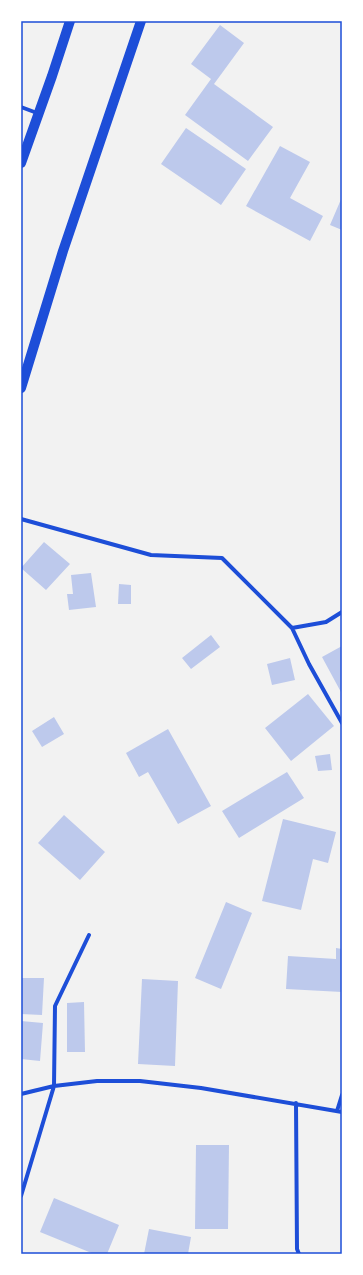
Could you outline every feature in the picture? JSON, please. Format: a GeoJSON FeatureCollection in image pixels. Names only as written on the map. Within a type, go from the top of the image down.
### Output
{"type":"FeatureCollection","features":[{"type":"Feature","properties":{"kind":"main road"},"geometry":{"type":"LineString","coordinates":[[21,163],[70,21]]}},
{"type":"Feature","properties":{"kind":"main road"},"geometry":{"type":"LineString","coordinates":[[21,388],[63,251],[141,21]]}},
{"type":"Feature","properties":{"kind":"street"},"geometry":{"type":"LineString","coordinates":[[21,107],[39,114]]}},
{"type":"Feature","properties":{"kind":"street"},"geometry":{"type":"LineString","coordinates":[[21,519],[151,555],[222,558],[292,628],[309,664],[342,724]]}},
{"type":"Feature","properties":{"kind":"street"},"geometry":{"type":"LineString","coordinates":[[292,628],[326,622],[342,612]]}},
{"type":"Feature","properties":{"kind":"street"},"geometry":{"type":"LineString","coordinates":[[21,1196],[54,1086],[55,1006],[89,935]]}},
{"type":"Feature","properties":{"kind":"street"},"geometry":{"type":"LineString","coordinates":[[21,1094],[54,1086],[97,1081],[140,1081],[201,1088],[342,1112]]}},
{"type":"Feature","properties":{"kind":"street"},"geometry":{"type":"LineString","coordinates":[[337,1111],[342,1094]]}},
{"type":"Feature","properties":{"kind":"street"},"geometry":{"type":"LineString","coordinates":[[296,1103],[297,1249],[299,1254]]}},
{"type":"Feature","properties":{"kind":"building"},"geometry":{"type":"Polygon","coordinates":[[[220,25],[244,43],[214,84],[273,127],[248,161],[185,115],[211,79],[191,64],[220,25]]]}},
{"type":"Feature","properties":{"kind":"building"},"geometry":{"type":"Polygon","coordinates":[[[186,128],[246,169],[221,205],[161,164],[186,128]]]}},
{"type":"Feature","properties":{"kind":"building"},"geometry":{"type":"Polygon","coordinates":[[[280,146],[310,162],[290,198],[323,216],[310,241],[246,206],[280,146]]]}},
{"type":"Feature","properties":{"kind":"building"},"geometry":{"type":"Polygon","coordinates":[[[342,197],[342,230],[330,225],[342,197]]]}},
{"type":"Feature","properties":{"kind":"building"},"geometry":{"type":"Polygon","coordinates":[[[44,542],[70,564],[46,590],[21,568],[44,542]]]}},
{"type":"Feature","properties":{"kind":"building"},"geometry":{"type":"Polygon","coordinates":[[[91,573],[96,607],[69,610],[67,594],[73,594],[71,575],[91,573]]]}},
{"type":"Feature","properties":{"kind":"building"},"geometry":{"type":"Polygon","coordinates":[[[119,584],[131,585],[131,604],[118,604],[119,584]]]}},
{"type":"Feature","properties":{"kind":"building"},"geometry":{"type":"Polygon","coordinates":[[[211,635],[220,647],[191,669],[182,658],[211,635]]]}},
{"type":"Feature","properties":{"kind":"building"},"geometry":{"type":"Polygon","coordinates":[[[342,646],[342,694],[322,657],[342,646]]]}},
{"type":"Feature","properties":{"kind":"building"},"geometry":{"type":"Polygon","coordinates":[[[290,658],[295,680],[272,685],[267,664],[290,658]]]}},
{"type":"Feature","properties":{"kind":"building"},"geometry":{"type":"Polygon","coordinates":[[[308,694],[334,726],[291,761],[265,728],[308,694]]]}},
{"type":"Feature","properties":{"kind":"building"},"geometry":{"type":"Polygon","coordinates":[[[54,717],[64,734],[42,747],[32,731],[54,717]]]}},
{"type":"Feature","properties":{"kind":"building"},"geometry":{"type":"Polygon","coordinates":[[[168,729],[211,806],[178,824],[148,772],[139,777],[126,753],[168,729]]]}},
{"type":"Feature","properties":{"kind":"building"},"geometry":{"type":"Polygon","coordinates":[[[330,754],[332,770],[318,771],[315,756],[330,754]]]}},
{"type":"Feature","properties":{"kind":"building"},"geometry":{"type":"Polygon","coordinates":[[[287,772],[304,798],[239,838],[222,811],[287,772]]]}},
{"type":"Feature","properties":{"kind":"building"},"geometry":{"type":"Polygon","coordinates":[[[64,815],[105,852],[80,880],[38,843],[64,815]]]}},
{"type":"Feature","properties":{"kind":"building"},"geometry":{"type":"Polygon","coordinates":[[[283,819],[336,832],[328,863],[313,859],[301,910],[262,901],[283,819]]]}},
{"type":"Feature","properties":{"kind":"building"},"geometry":{"type":"Polygon","coordinates":[[[226,902],[252,913],[221,989],[195,978],[226,902]]]}},
{"type":"Feature","properties":{"kind":"building"},"geometry":{"type":"Polygon","coordinates":[[[336,948],[342,949],[342,992],[286,989],[288,956],[336,959],[336,948]]]}},
{"type":"Feature","properties":{"kind":"building"},"geometry":{"type":"Polygon","coordinates":[[[21,978],[44,978],[42,1015],[21,1014],[21,978]]]}},
{"type":"Feature","properties":{"kind":"building"},"geometry":{"type":"Polygon","coordinates":[[[142,979],[178,981],[175,1066],[138,1064],[142,979]]]}},
{"type":"Feature","properties":{"kind":"building"},"geometry":{"type":"Polygon","coordinates":[[[84,1002],[85,1052],[67,1052],[67,1003],[84,1002]]]}},
{"type":"Feature","properties":{"kind":"building"},"geometry":{"type":"Polygon","coordinates":[[[21,1021],[43,1023],[40,1061],[21,1059],[21,1021]]]}},
{"type":"Feature","properties":{"kind":"building"},"geometry":{"type":"Polygon","coordinates":[[[196,1145],[229,1145],[228,1229],[195,1229],[196,1145]]]}},
{"type":"Feature","properties":{"kind":"building"},"geometry":{"type":"Polygon","coordinates":[[[54,1198],[119,1225],[107,1254],[94,1254],[40,1232],[54,1198]]]}},
{"type":"Feature","properties":{"kind":"building"},"geometry":{"type":"Polygon","coordinates":[[[149,1229],[191,1237],[188,1254],[144,1254],[149,1229]]]}}]}
